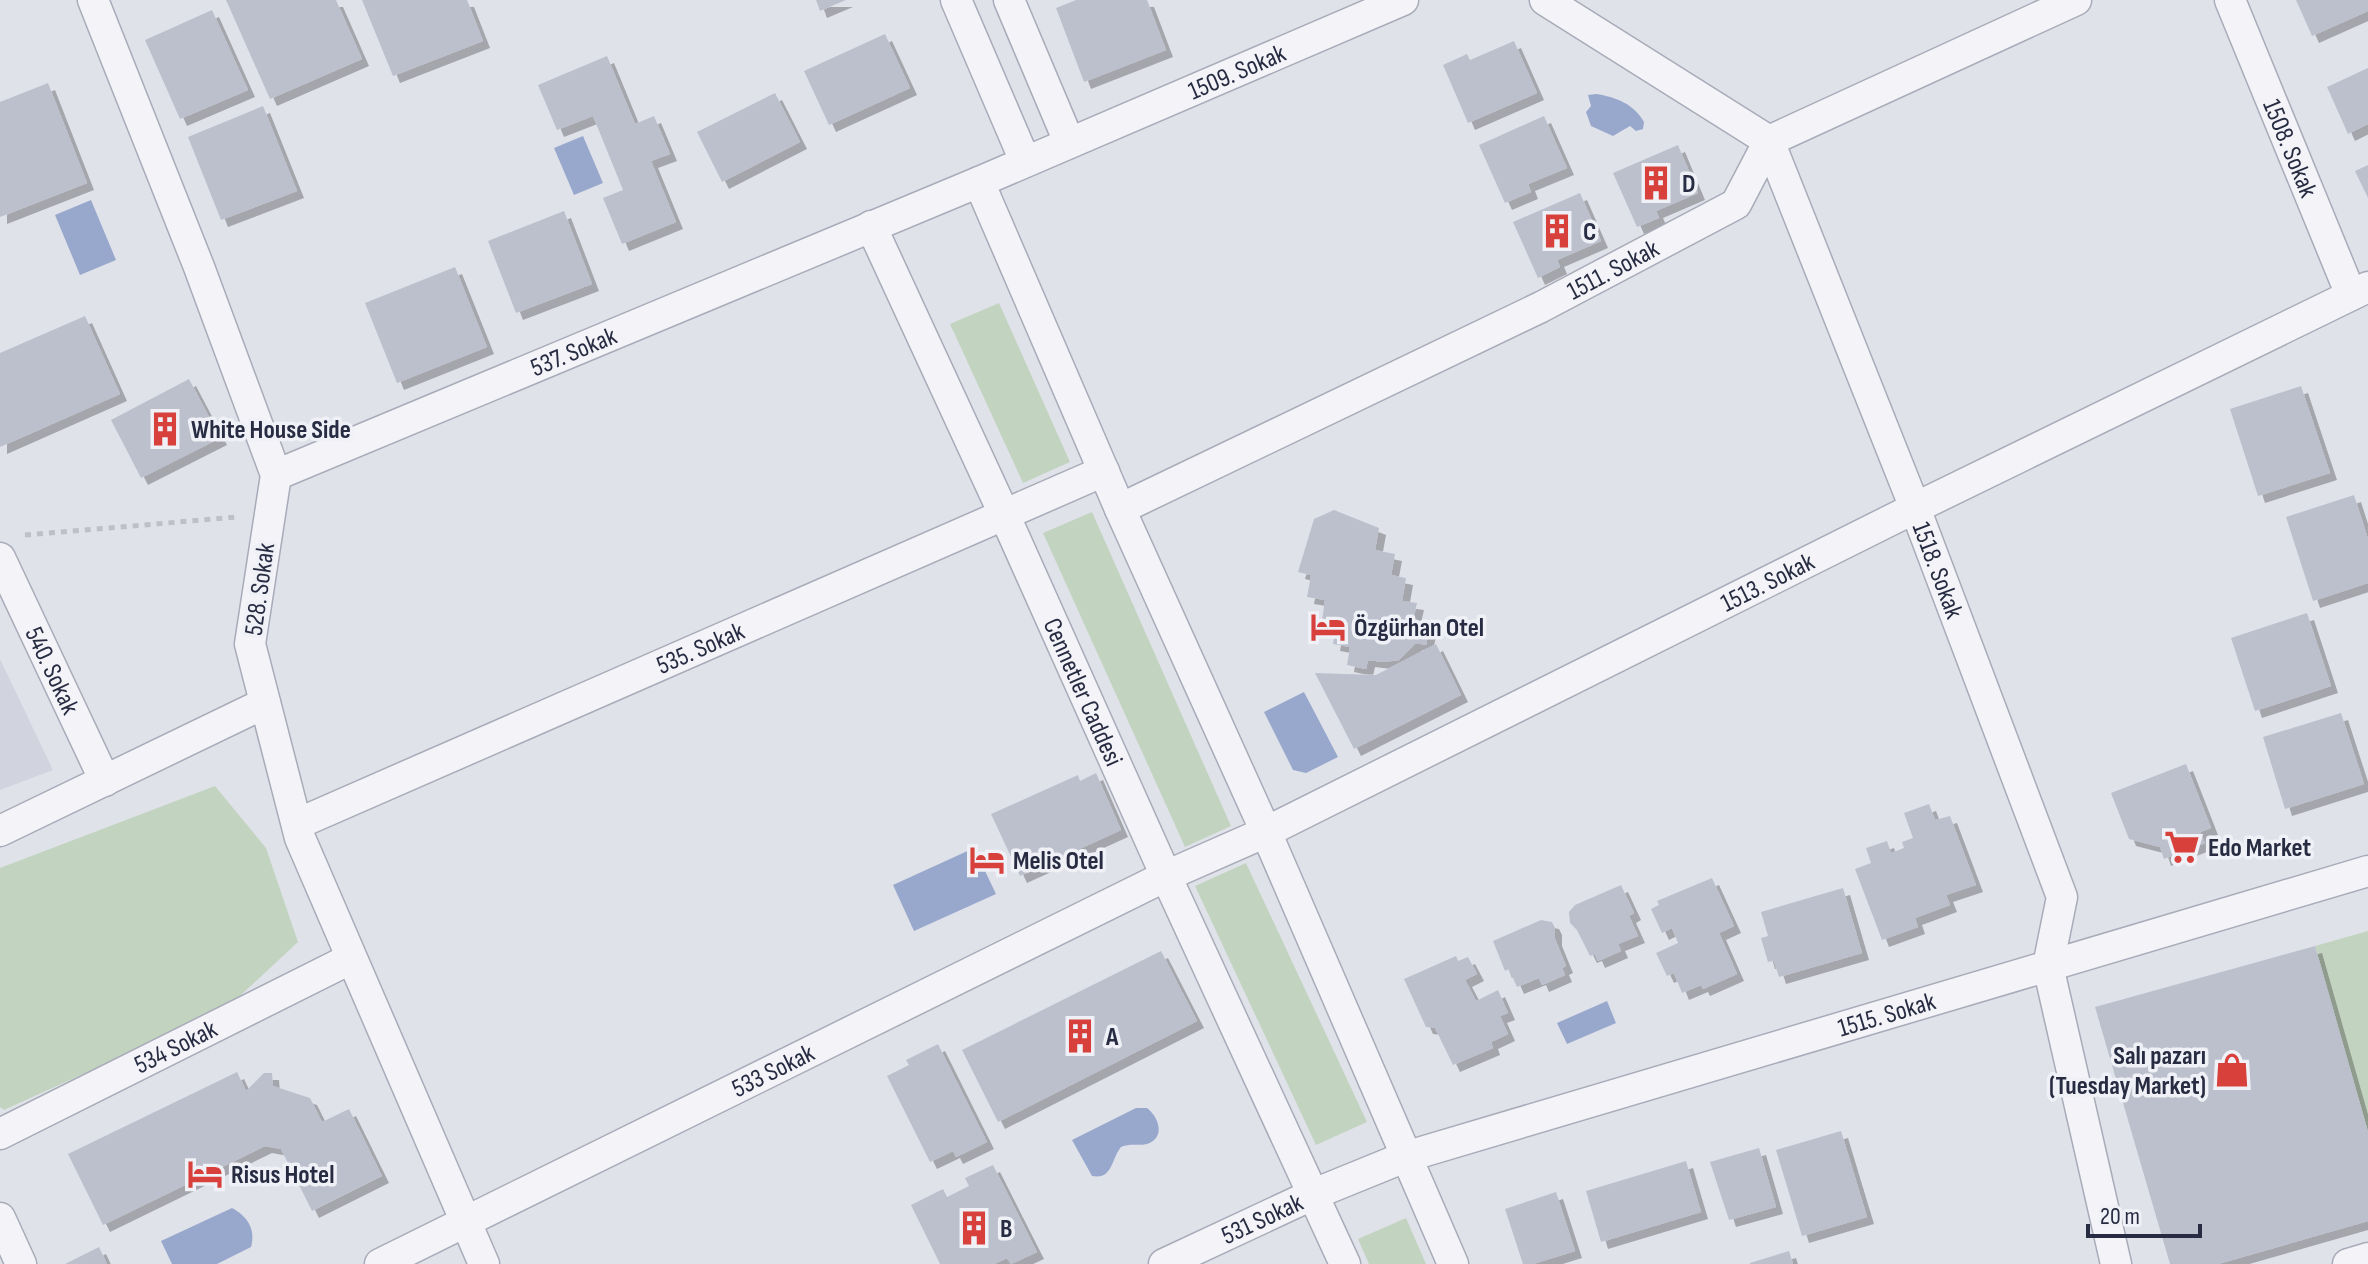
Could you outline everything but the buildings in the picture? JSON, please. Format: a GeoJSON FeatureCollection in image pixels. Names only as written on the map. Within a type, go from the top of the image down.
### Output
{"type":"FeatureCollection","features":[{"type":"Feature","properties":{"kind":"street","name":"528. Sokak"},"geometry":{"type":"LineString","coordinates":[[93,0],[199,267],[276,475],[250,644],[297,824],[350,959],[484,1264]]}},
{"type":"Feature","properties":{"kind":"street"},"geometry":{"type":"LineString","coordinates":[[956,0],[1025,161]]}},
{"type":"Feature","properties":{"kind":"street"},"geometry":{"type":"LineString","coordinates":[[871,226],[1069,142],[1009,0]]}},
{"type":"Feature","properties":{"kind":"street","name":"1509. Sokak"},"geometry":{"type":"LineString","coordinates":[[1069,142],[1403,0]]}},
{"type":"Feature","properties":{"kind":"street"},"geometry":{"type":"LineString","coordinates":[[1545,0],[1769,141],[2076,0]]}},
{"type":"Feature","properties":{"kind":"street","name":"1508. Sokak"},"geometry":{"type":"LineString","coordinates":[[2230,0],[2360,291]]}},
{"type":"Feature","properties":{"kind":"street","name":"1518. Sokak"},"geometry":{"type":"LineString","coordinates":[[1769,141],[1915,508],[2062,897],[2048,966],[2116,1264]]}},
{"type":"Feature","properties":{"kind":"street","name":"1511. Sokak"},"geometry":{"type":"LineString","coordinates":[[1120,509],[1541,307],[1736,204],[1769,141]]}},
{"type":"Feature","properties":{"kind":"street"},"geometry":{"type":"LineString","coordinates":[[979,182],[1453,1264]]}},
{"type":"Feature","properties":{"kind":"street","name":"537. Sokak"},"geometry":{"type":"LineString","coordinates":[[276,475],[871,226]]}},
{"type":"Feature","properties":{"kind":"street","name":"Cennetler Caddesi"},"geometry":{"type":"LineString","coordinates":[[871,226],[1345,1264]]}},
{"type":"Feature","properties":{"kind":"street","name":"1513. Sokak"},"geometry":{"type":"LineString","coordinates":[[1166,876],[1266,832],[1915,508],[2360,291]]}},
{"type":"Feature","properties":{"kind":"street","name":"535. Sokak"},"geometry":{"type":"LineString","coordinates":[[297,824],[1104,471]]}},
{"type":"Feature","properties":{"kind":"street","name":"540. Sokak"},"geometry":{"type":"LineString","coordinates":[[8,547],[105,781]]}},
{"type":"Feature","properties":{"kind":"street"},"geometry":{"type":"LineString","coordinates":[[0,831],[265,703]]}},
{"type":"Feature","properties":{"kind":"street","name":"1515. Sokak"},"geometry":{"type":"LineString","coordinates":[[1314,1194],[1405,1157],[2368,871]]}},
{"type":"Feature","properties":{"kind":"street","name":"533 Sokak"},"geometry":{"type":"LineString","coordinates":[[380,1264],[1166,876]]}},
{"type":"Feature","properties":{"kind":"street","name":"534 Sokak"},"geometry":{"type":"LineString","coordinates":[[0,1134],[350,959]]}},
{"type":"Feature","properties":{"kind":"street","name":"531 Sokak"},"geometry":{"type":"LineString","coordinates":[[1164,1264],[1314,1194]]}},
{"type":"Feature","properties":{"kind":"street"},"geometry":{"type":"LineString","coordinates":[[0,1218],[21,1264]]}},
{"type":"Feature","properties":{"kind":"street"},"geometry":{"type":"LineString","coordinates":[[2348,1264],[2368,1258]]}},
{"type":"Feature","properties":{"kind":"path"},"geometry":{"type":"LineString","coordinates":[[8,547],[270,515]]}},
{"type":"Feature","properties":{"kind":"shaded area"},"geometry":{"type":"Polygon","coordinates":[[[0,659],[53,770],[0,790],[0,659]]]}},
{"type":"Feature","properties":{"kind":"green space"},"geometry":{"type":"Polygon","coordinates":[[[999,303],[1070,462],[1023,483],[950,324],[999,303]]]}},
{"type":"Feature","properties":{"kind":"green space"},"geometry":{"type":"Polygon","coordinates":[[[1092,512],[1231,826],[1185,847],[1043,533],[1092,512]]]}},
{"type":"Feature","properties":{"kind":"green space"},"geometry":{"type":"Polygon","coordinates":[[[215,786],[266,848],[298,942],[226,1009],[4,1110],[0,1107],[0,868],[215,786]]]}},
{"type":"Feature","properties":{"kind":"green space"},"geometry":{"type":"Polygon","coordinates":[[[1246,863],[1367,1122],[1316,1145],[1195,886],[1246,863]]]}},
{"type":"Feature","properties":{"kind":"green space"},"geometry":{"type":"Polygon","coordinates":[[[2368,931],[2368,1132],[2315,946],[2368,931]]]}},
{"type":"Feature","properties":{"kind":"green space"},"geometry":{"type":"Polygon","coordinates":[[[1406,1218],[1426,1264],[1369,1264],[1358,1239],[1406,1218]]]}},
{"type":"Feature","properties":{"kind":"water"},"geometry":{"type":"Polygon","coordinates":[[[1596,94],[1630,106],[1644,122],[1643,129],[1636,131],[1630,126],[1613,136],[1591,126],[1586,112],[1591,106],[1588,95],[1596,94]]]}},
{"type":"Feature","properties":{"kind":"water"},"geometry":{"type":"Polygon","coordinates":[[[583,136],[603,183],[574,195],[554,148],[583,136]]]}},
{"type":"Feature","properties":{"kind":"water"},"geometry":{"type":"Polygon","coordinates":[[[91,200],[116,260],[80,275],[55,215],[91,200]]]}},
{"type":"Feature","properties":{"kind":"water"},"geometry":{"type":"Polygon","coordinates":[[[1304,692],[1338,757],[1306,773],[1293,770],[1264,712],[1304,692]]]}},
{"type":"Feature","properties":{"kind":"water"},"geometry":{"type":"Polygon","coordinates":[[[974,848],[996,894],[914,931],[893,885],[974,848]]]}},
{"type":"Feature","properties":{"kind":"water"},"geometry":{"type":"Polygon","coordinates":[[[1607,1001],[1616,1023],[1567,1044],[1557,1023],[1607,1001]]]}},
{"type":"Feature","properties":{"kind":"water"},"geometry":{"type":"Polygon","coordinates":[[[1136,1108],[1147,1108],[1155,1117],[1159,1127],[1157,1137],[1147,1144],[1121,1147],[1108,1172],[1092,1176],[1072,1140],[1136,1108]]]}},
{"type":"Feature","properties":{"kind":"water"},"geometry":{"type":"Polygon","coordinates":[[[232,1208],[249,1224],[251,1247],[217,1264],[172,1264],[161,1241],[232,1208]]]}},
{"type":"Feature","properties":{"kind":"place","name":"D"},"geometry":{"type":"Point","coordinates":[1656,183]}},
{"type":"Feature","properties":{"kind":"place","name":"C"},"geometry":{"type":"Point","coordinates":[1557,231]}},
{"type":"Feature","properties":{"kind":"place","name":"White House Side"},"geometry":{"type":"Point","coordinates":[165,429]}},
{"type":"Feature","properties":{"kind":"place","name":"Özgürhan Otel"},"geometry":{"type":"Point","coordinates":[1328,627]}},
{"type":"Feature","properties":{"kind":"place","name":"Edo Market"},"geometry":{"type":"Point","coordinates":[2182,847]}},
{"type":"Feature","properties":{"kind":"place","name":"Melis Otel"},"geometry":{"type":"Point","coordinates":[987,860]}},
{"type":"Feature","properties":{"kind":"place","name":"A"},"geometry":{"type":"Point","coordinates":[1080,1036]}},
{"type":"Feature","properties":{"kind":"place","name":"Salı pazarı (Tuesday Market)"},"geometry":{"type":"Point","coordinates":[2232,1070]}},
{"type":"Feature","properties":{"kind":"place","name":"Risus Hotel"},"geometry":{"type":"Point","coordinates":[205,1174]}},
{"type":"Feature","properties":{"kind":"place","name":"B"},"geometry":{"type":"Point","coordinates":[974,1228]}}]}
